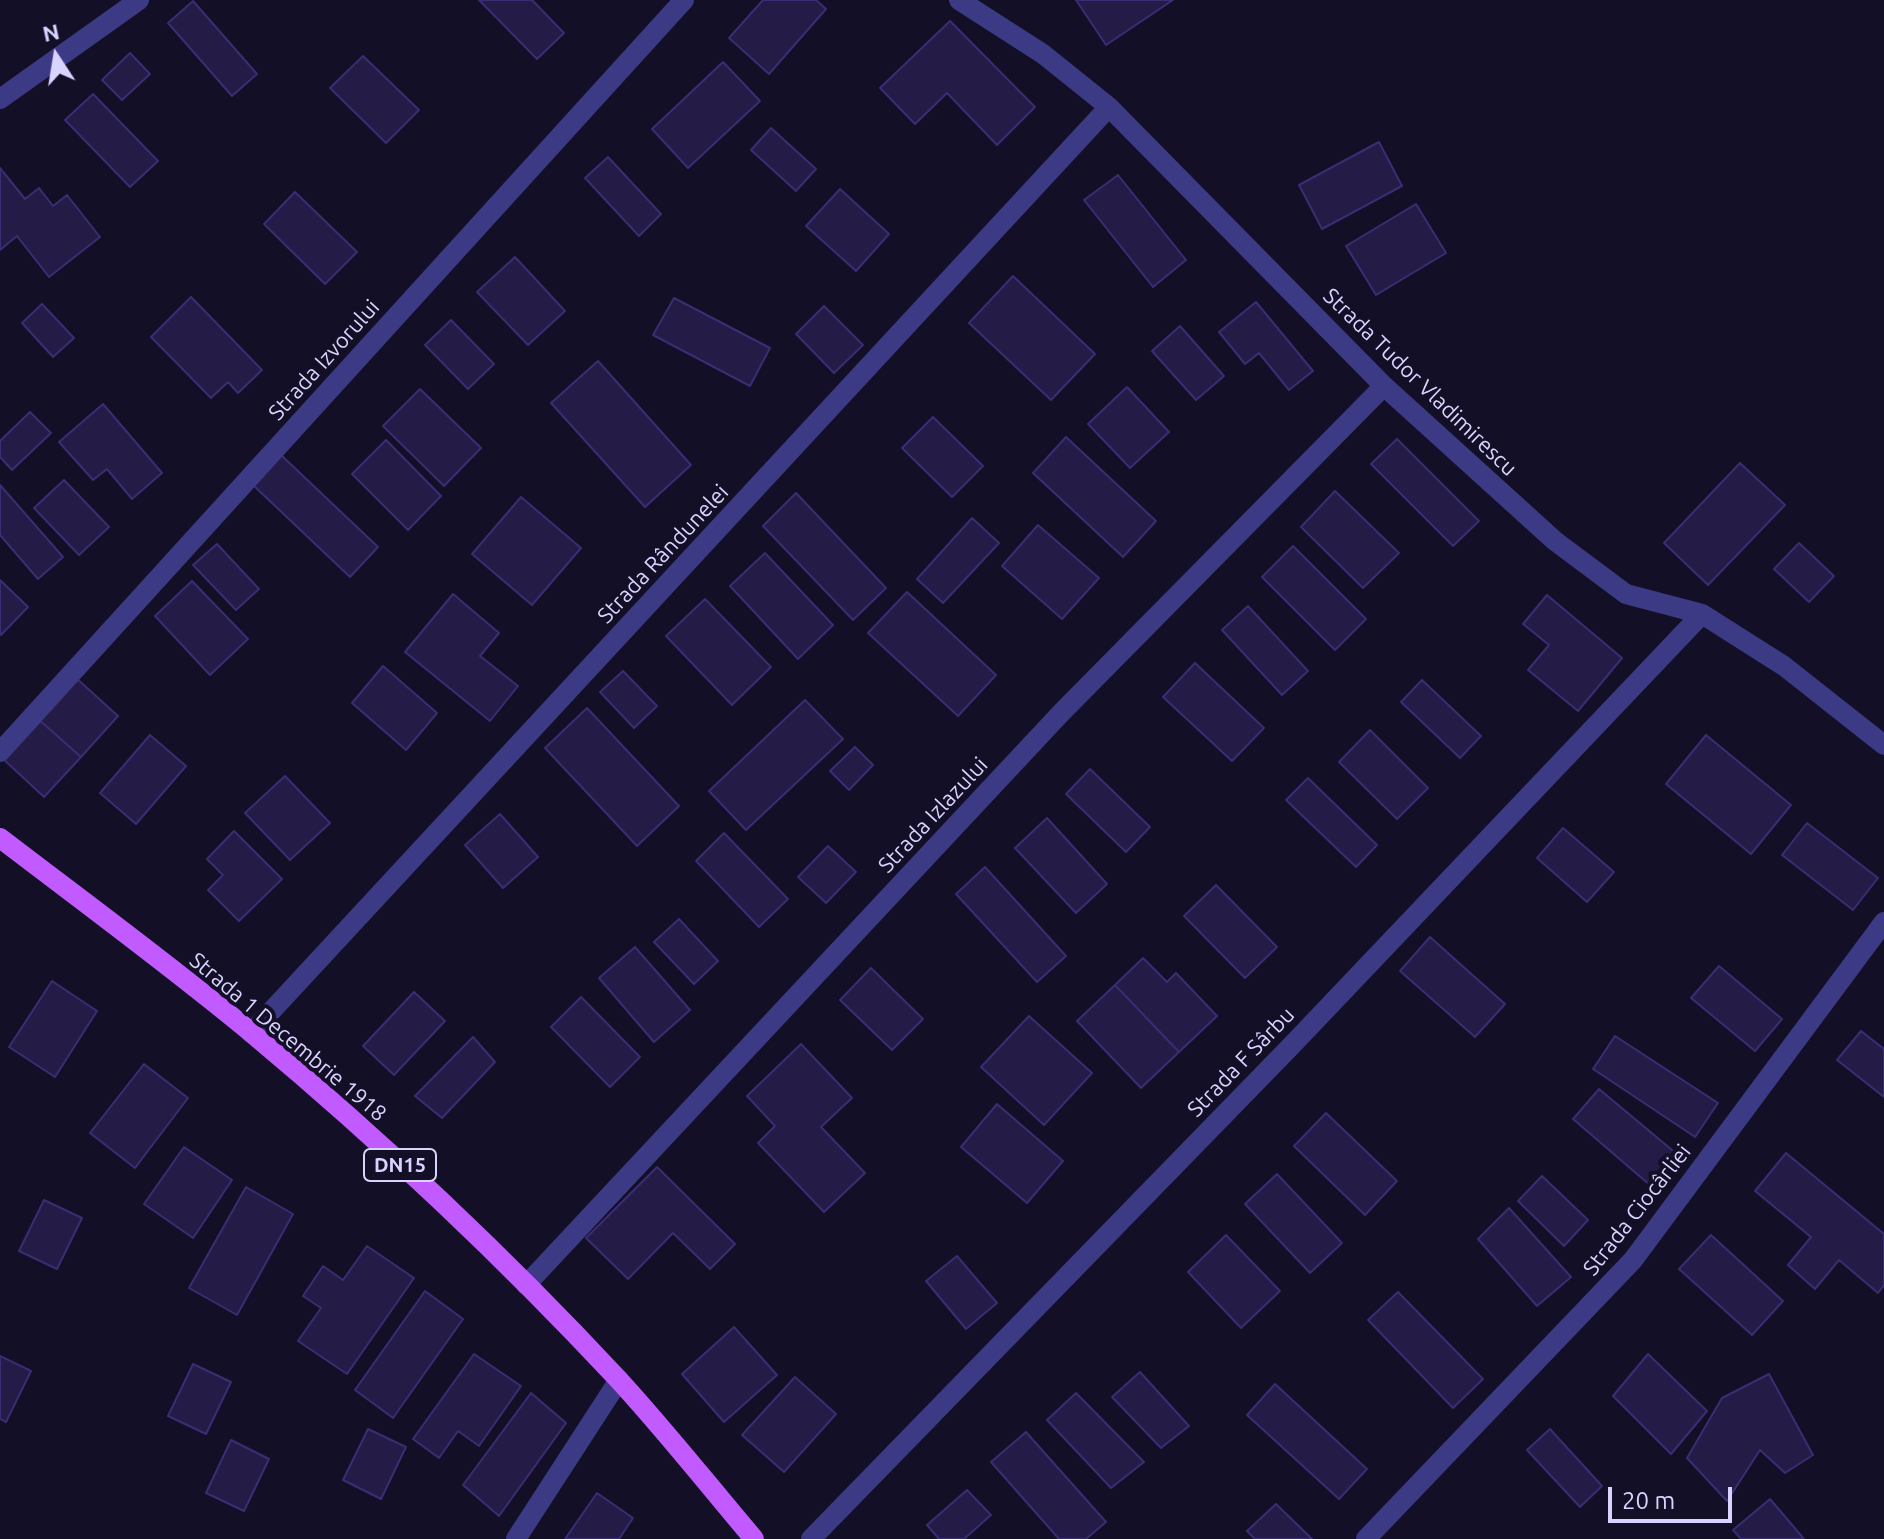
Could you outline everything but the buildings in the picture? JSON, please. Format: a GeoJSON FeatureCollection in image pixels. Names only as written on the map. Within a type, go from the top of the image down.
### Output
{"type":"FeatureCollection","features":[{"type":"Feature","properties":{"kind":"main road","name":"Strada 1 Decembrie 1918"},"geometry":{"type":"LineString","coordinates":[[0,838],[251,1033],[340,1109],[526,1285],[619,1380],[754,1539]]}},
{"type":"Feature","properties":{"kind":"street"},"geometry":{"type":"LineString","coordinates":[[0,99],[139,0]]}},
{"type":"Feature","properties":{"kind":"street","name":"Strada Izvorului"},"geometry":{"type":"LineString","coordinates":[[0,752],[684,0]]}},
{"type":"Feature","properties":{"kind":"street","name":"Strada Tudor Vladimirescu"},"geometry":{"type":"LineString","coordinates":[[959,0],[1043,54],[1109,107],[1384,386],[1555,541],[1626,594],[1702,614],[1784,666],[1884,745]]}},
{"type":"Feature","properties":{"kind":"street","name":"Strada Rândunelei"},"geometry":{"type":"LineString","coordinates":[[251,1033],[1109,107]]}},
{"type":"Feature","properties":{"kind":"street","name":"Strada Izlazului"},"geometry":{"type":"LineString","coordinates":[[526,1285],[1061,713],[1384,386]]}},
{"type":"Feature","properties":{"kind":"street","name":"Strada F Sârbu"},"geometry":{"type":"LineString","coordinates":[[811,1539],[1293,1044],[1702,614]]}},
{"type":"Feature","properties":{"kind":"street","name":"Strada Ciocârliei"},"geometry":{"type":"LineString","coordinates":[[1366,1539],[1633,1260],[1884,922]]}},
{"type":"Feature","properties":{"kind":"street"},"geometry":{"type":"LineString","coordinates":[[516,1539],[619,1380]]}}]}
